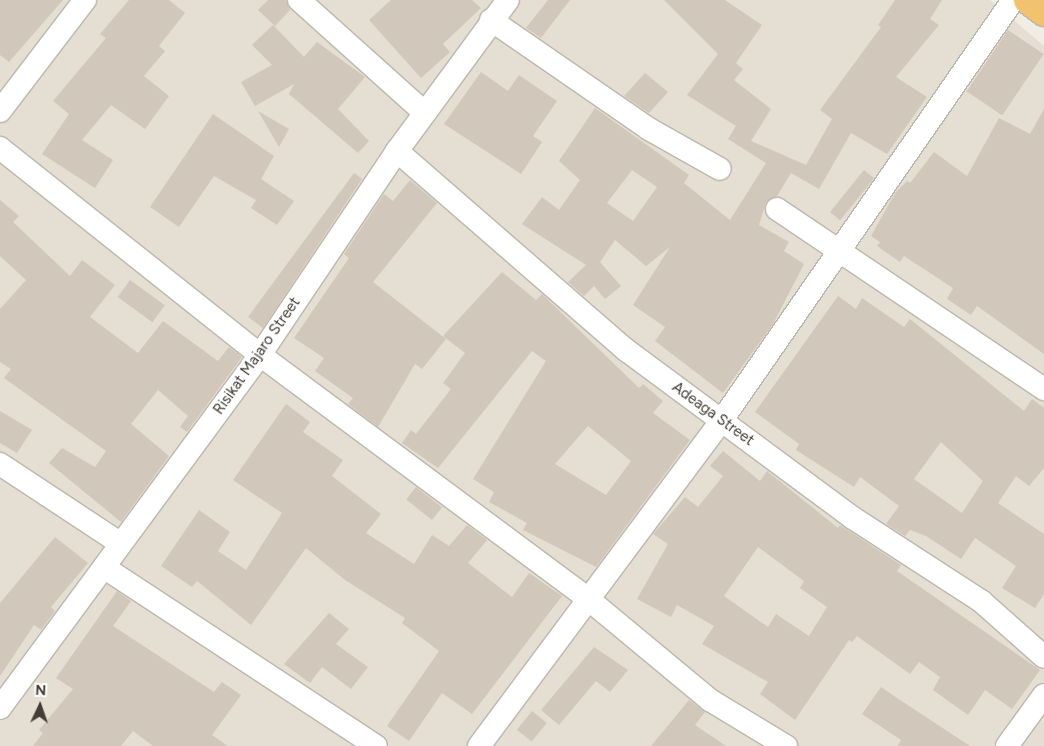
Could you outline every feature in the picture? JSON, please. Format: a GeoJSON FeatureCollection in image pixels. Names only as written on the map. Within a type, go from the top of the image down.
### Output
{"type":"FeatureCollection","features":[{"type":"Feature","properties":{"kind":"highway"},"geometry":{"type":"LineString","coordinates":[[1028,0],[1044,12]]}},
{"type":"Feature","properties":{"kind":"street"},"geometry":{"type":"LineString","coordinates":[[0,111],[85,0]]}},
{"type":"Feature","properties":{"kind":"street"},"geometry":{"type":"LineString","coordinates":[[299,0],[425,113]]}},
{"type":"Feature","properties":{"kind":"street","name":"Risikat Majaro Street"},"geometry":{"type":"LineString","coordinates":[[0,708],[105,568],[120,543],[260,355],[397,152],[491,20],[508,0]]}},
{"type":"Feature","properties":{"kind":"street"},"geometry":{"type":"LineString","coordinates":[[479,746],[587,598],[722,420],[1013,0]]}},
{"type":"Feature","properties":{"kind":"street"},"geometry":{"type":"LineString","coordinates":[[491,20],[649,129],[720,169]]}},
{"type":"Feature","properties":{"kind":"street"},"geometry":{"type":"LineString","coordinates":[[0,148],[260,355],[587,598],[710,700],[786,746]]}},
{"type":"Feature","properties":{"kind":"street","name":"Adeaga Street"},"geometry":{"type":"LineString","coordinates":[[397,152],[626,350],[853,518],[981,601],[1044,657]]}},
{"type":"Feature","properties":{"kind":"street"},"geometry":{"type":"LineString","coordinates":[[777,209],[838,252],[1044,389]]}},
{"type":"Feature","properties":{"kind":"street"},"geometry":{"type":"LineString","coordinates":[[0,464],[120,543]]}},
{"type":"Feature","properties":{"kind":"street"},"geometry":{"type":"LineString","coordinates":[[105,568],[376,746]]}},
{"type":"Feature","properties":{"kind":"street"},"geometry":{"type":"LineString","coordinates":[[1007,746],[1044,694]]}},
{"type":"Feature","properties":{"kind":"shaded area"},"geometry":{"type":"Polygon","coordinates":[[[0,0],[990,0],[1044,46],[1044,746],[0,746],[0,0]]]}},
{"type":"Feature","properties":{"kind":"building"},"geometry":{"type":"Polygon","coordinates":[[[0,0],[63,0],[9,62],[0,55],[0,0]]]}},
{"type":"Feature","properties":{"kind":"building"},"geometry":{"type":"Polygon","coordinates":[[[129,0],[169,0],[185,13],[159,46],[165,51],[144,76],[169,96],[145,129],[111,105],[82,140],[113,160],[95,188],[42,154],[69,114],[53,101],[106,38],[100,34],[129,0]]]}},
{"type":"Feature","properties":{"kind":"building"},"geometry":{"type":"Polygon","coordinates":[[[268,0],[286,0],[290,10],[275,26],[258,10],[268,0]]]}},
{"type":"Feature","properties":{"kind":"building"},"geometry":{"type":"Polygon","coordinates":[[[391,0],[472,0],[481,8],[443,44],[450,52],[421,78],[369,20],[391,0]]]}},
{"type":"Feature","properties":{"kind":"building"},"geometry":{"type":"Polygon","coordinates":[[[548,0],[570,0],[541,38],[526,28],[548,0]]]}},
{"type":"Feature","properties":{"kind":"building"},"geometry":{"type":"Polygon","coordinates":[[[664,0],[725,0],[762,25],[736,63],[743,69],[734,80],[771,109],[751,141],[806,165],[832,119],[820,110],[881,27],[878,25],[895,0],[942,0],[930,19],[939,25],[896,77],[927,97],[887,154],[851,133],[819,189],[791,173],[777,196],[766,202],[759,225],[789,242],[784,251],[804,264],[773,324],[723,393],[655,341],[665,327],[633,305],[670,247],[646,266],[615,240],[600,262],[621,286],[605,299],[594,286],[584,296],[568,282],[586,265],[522,224],[542,197],[559,210],[580,180],[559,161],[595,108],[689,175],[684,183],[730,220],[766,163],[728,139],[736,126],[687,95],[718,54],[664,0]],[[632,170],[607,203],[633,221],[657,187],[632,170]]]}},
{"type":"Feature","properties":{"kind":"building"},"geometry":{"type":"Polygon","coordinates":[[[273,25],[304,57],[317,42],[365,77],[338,109],[369,141],[358,153],[289,94],[294,84],[255,106],[241,82],[272,65],[252,45],[273,25]]]}},
{"type":"Feature","properties":{"kind":"building"},"geometry":{"type":"Polygon","coordinates":[[[1008,30],[1044,54],[1002,115],[967,91],[1008,30]]]}},
{"type":"Feature","properties":{"kind":"building"},"geometry":{"type":"Polygon","coordinates":[[[481,72],[508,91],[519,75],[557,101],[533,136],[542,142],[521,174],[444,124],[481,72]]]}},
{"type":"Feature","properties":{"kind":"building"},"geometry":{"type":"Polygon","coordinates":[[[645,73],[668,92],[649,113],[624,96],[645,73]]]}},
{"type":"Feature","properties":{"kind":"building"},"geometry":{"type":"Polygon","coordinates":[[[1044,109],[1044,354],[977,306],[971,315],[947,299],[953,288],[904,256],[900,262],[877,246],[880,242],[871,236],[895,193],[907,181],[910,183],[934,152],[967,176],[999,118],[1030,134],[1044,109]]]}},
{"type":"Feature","properties":{"kind":"building"},"geometry":{"type":"Polygon","coordinates":[[[258,111],[289,129],[279,147],[258,111]]]}},
{"type":"Feature","properties":{"kind":"building"},"geometry":{"type":"Polygon","coordinates":[[[213,114],[274,156],[261,179],[294,201],[277,225],[251,208],[256,200],[214,176],[179,227],[150,207],[213,114]]]}},
{"type":"Feature","properties":{"kind":"building"},"geometry":{"type":"Polygon","coordinates":[[[864,170],[874,178],[840,220],[830,212],[864,170]]]}},
{"type":"Feature","properties":{"kind":"building"},"geometry":{"type":"Polygon","coordinates":[[[354,173],[362,179],[263,328],[248,317],[354,173]]]}},
{"type":"Feature","properties":{"kind":"building"},"geometry":{"type":"Polygon","coordinates":[[[410,180],[437,203],[373,282],[446,339],[422,369],[415,364],[378,427],[348,404],[353,398],[315,371],[324,358],[294,338],[349,258],[344,254],[384,194],[393,201],[410,180]]]}},
{"type":"Feature","properties":{"kind":"building"},"geometry":{"type":"Polygon","coordinates":[[[0,200],[19,216],[13,222],[70,276],[82,260],[115,285],[90,317],[138,353],[163,321],[218,361],[229,347],[242,357],[187,432],[180,427],[188,416],[158,390],[131,424],[169,456],[121,522],[49,463],[62,448],[95,467],[106,451],[4,378],[11,369],[0,362],[0,309],[26,280],[0,256],[0,200]]]}},
{"type":"Feature","properties":{"kind":"building"},"geometry":{"type":"Polygon","coordinates":[[[502,272],[536,300],[542,294],[639,388],[643,384],[663,401],[653,413],[690,440],[596,567],[523,530],[527,523],[489,502],[494,492],[473,479],[546,361],[532,351],[438,468],[402,443],[411,430],[416,434],[451,389],[443,383],[465,353],[443,336],[502,272]],[[588,426],[555,464],[606,495],[631,461],[588,426]]]}},
{"type":"Feature","properties":{"kind":"building"},"geometry":{"type":"Polygon","coordinates":[[[130,280],[165,305],[152,322],[118,297],[130,280]]]}},
{"type":"Feature","properties":{"kind":"building"},"geometry":{"type":"Polygon","coordinates":[[[838,296],[856,309],[862,298],[904,327],[910,319],[1024,411],[1032,399],[1044,408],[1044,468],[1029,486],[1016,476],[998,503],[1044,534],[1044,594],[1035,608],[1002,588],[1016,566],[975,538],[961,559],[926,536],[910,530],[905,536],[886,524],[899,506],[860,477],[854,487],[796,450],[799,444],[755,412],[838,296]],[[941,442],[914,479],[962,513],[983,481],[941,442]]]}},
{"type":"Feature","properties":{"kind":"building"},"geometry":{"type":"Polygon","coordinates":[[[286,404],[310,422],[303,432],[343,460],[332,476],[381,514],[366,533],[414,564],[432,535],[449,546],[467,525],[487,540],[468,563],[512,597],[529,573],[562,596],[472,714],[442,693],[409,741],[387,726],[439,651],[402,623],[405,618],[345,580],[306,548],[251,625],[197,581],[192,587],[161,566],[199,510],[230,532],[218,551],[246,570],[282,513],[233,480],[286,404]]]}},
{"type":"Feature","properties":{"kind":"building"},"geometry":{"type":"Polygon","coordinates":[[[0,411],[32,430],[17,453],[0,443],[0,411]]]}},
{"type":"Feature","properties":{"kind":"building"},"geometry":{"type":"Polygon","coordinates":[[[723,451],[760,481],[767,471],[838,528],[840,525],[901,565],[897,571],[1040,670],[1012,709],[985,690],[968,715],[933,690],[940,677],[919,662],[910,674],[857,636],[852,642],[849,640],[795,720],[760,694],[768,682],[702,644],[714,626],[677,605],[671,617],[637,599],[668,544],[653,534],[685,497],[698,507],[723,476],[710,466],[723,451]],[[758,547],[724,596],[768,627],[776,614],[809,636],[827,607],[800,588],[804,581],[758,547]]]}},
{"type":"Feature","properties":{"kind":"building"},"geometry":{"type":"Polygon","coordinates":[[[416,487],[442,507],[432,520],[406,500],[416,487]]]}},
{"type":"Feature","properties":{"kind":"building"},"geometry":{"type":"Polygon","coordinates":[[[55,537],[88,563],[51,607],[55,611],[41,630],[34,625],[0,676],[0,603],[55,537]]]}},
{"type":"Feature","properties":{"kind":"building"},"geometry":{"type":"Polygon","coordinates":[[[117,591],[131,601],[113,626],[214,692],[222,682],[241,695],[212,735],[228,746],[153,746],[133,731],[121,746],[33,746],[43,733],[39,730],[73,689],[56,678],[117,591]]]}},
{"type":"Feature","properties":{"kind":"building"},"geometry":{"type":"Polygon","coordinates":[[[329,613],[349,629],[336,644],[368,667],[351,689],[322,667],[310,683],[284,664],[329,613]]]}},
{"type":"Feature","properties":{"kind":"building"},"geometry":{"type":"Polygon","coordinates":[[[594,647],[628,670],[610,692],[596,681],[559,725],[541,710],[594,647]]]}},
{"type":"Feature","properties":{"kind":"building"},"geometry":{"type":"Polygon","coordinates":[[[881,687],[970,746],[898,746],[901,740],[862,714],[881,687]]]}},
{"type":"Feature","properties":{"kind":"building"},"geometry":{"type":"Polygon","coordinates":[[[689,700],[705,712],[695,725],[726,746],[651,746],[689,700]]]}},
{"type":"Feature","properties":{"kind":"building"},"geometry":{"type":"Polygon","coordinates":[[[532,711],[547,723],[532,742],[517,730],[532,711]]]}}]}
